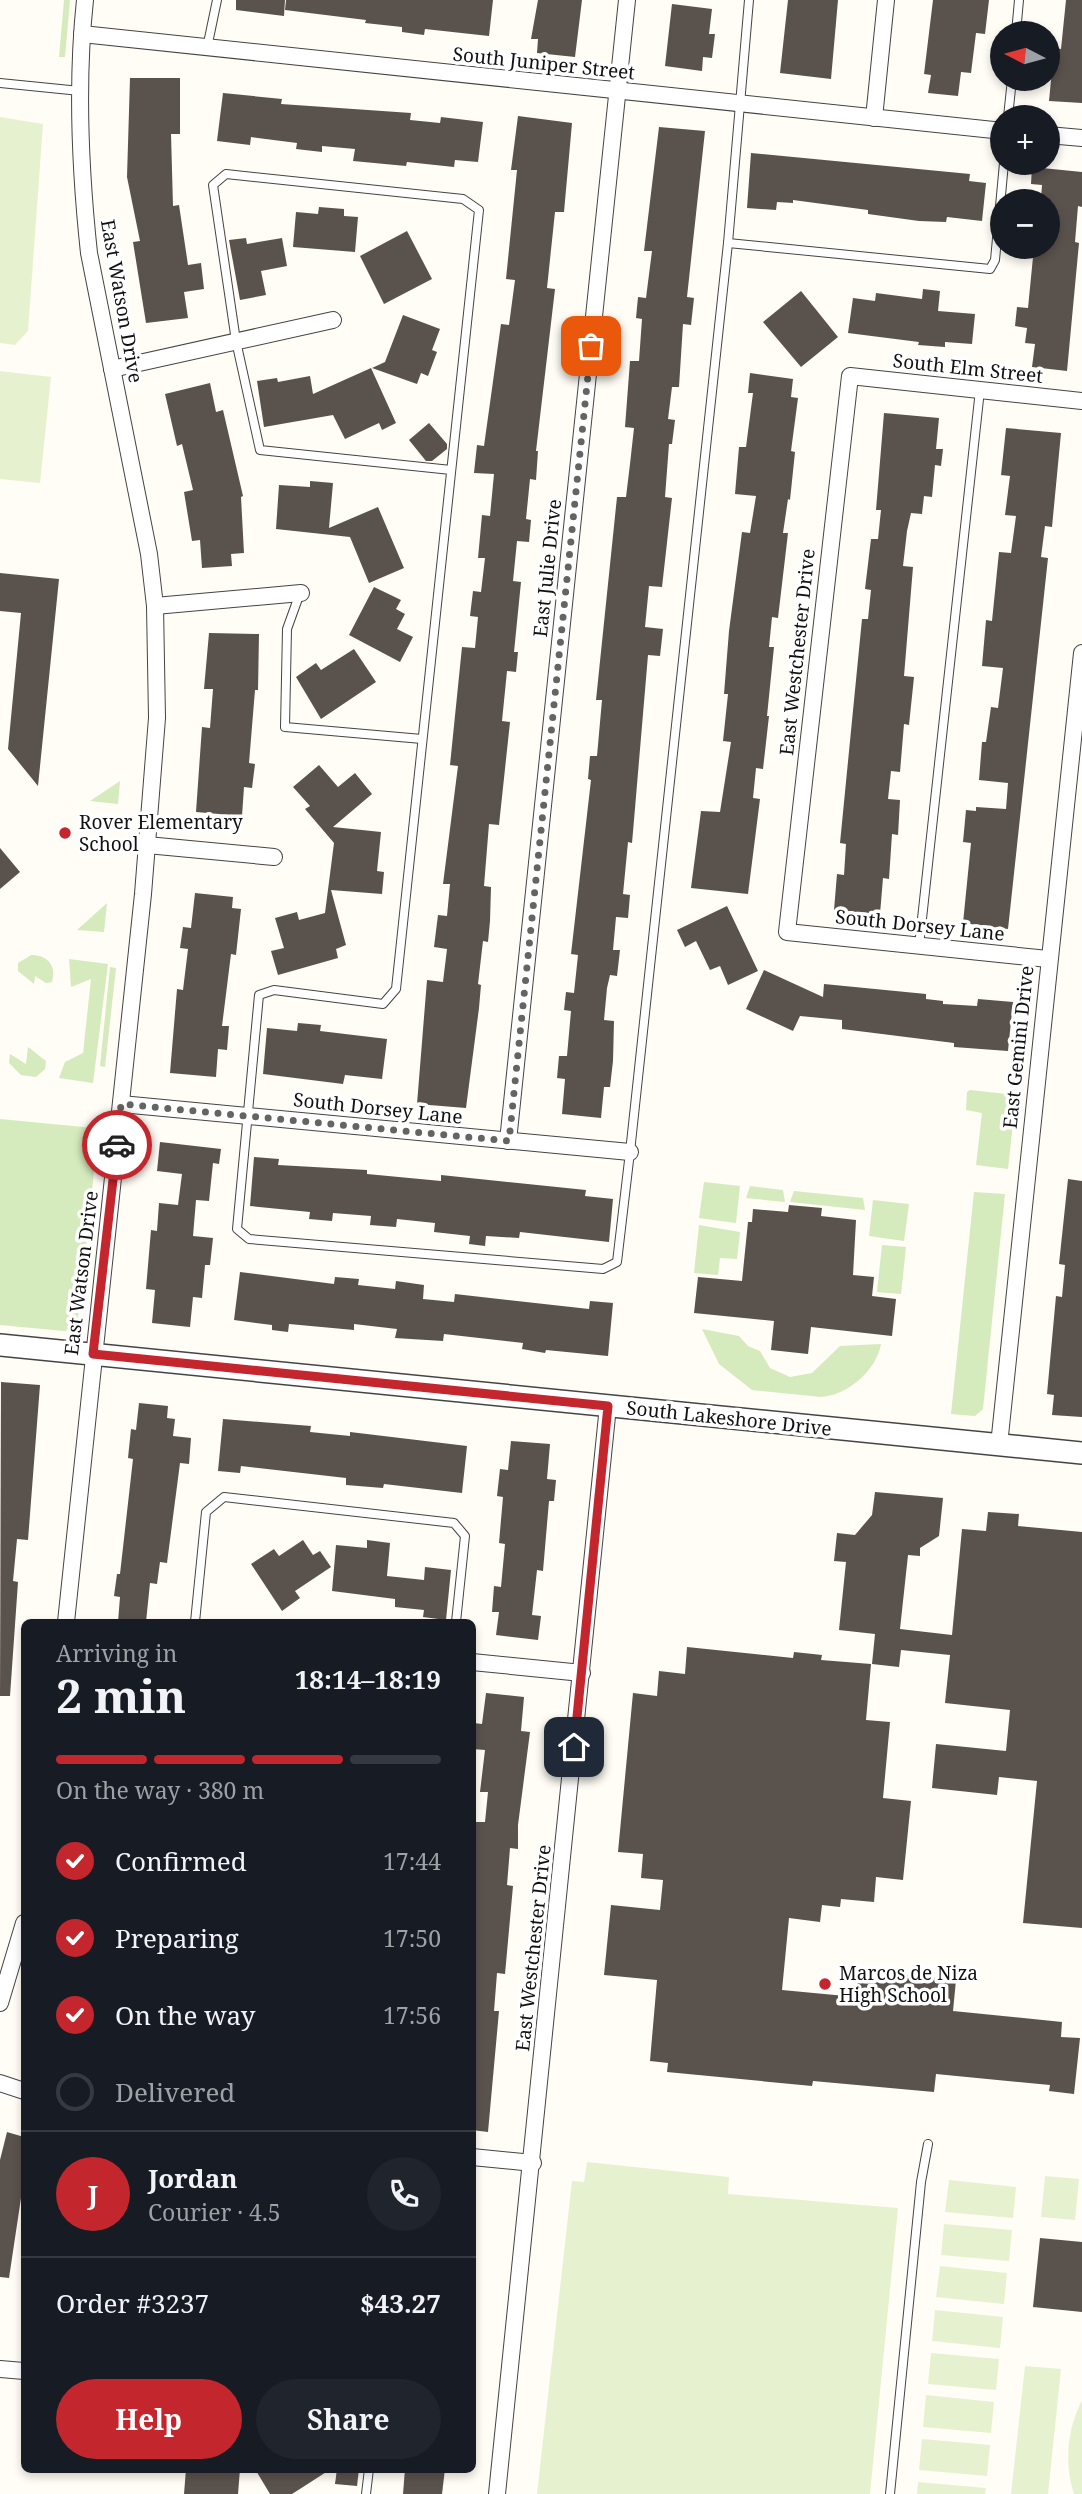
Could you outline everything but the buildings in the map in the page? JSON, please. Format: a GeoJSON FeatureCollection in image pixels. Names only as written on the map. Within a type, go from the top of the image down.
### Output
{"type":"FeatureCollection","features":[{"type":"Feature","properties":{"kind":"street","name":"East Watson Drive"},"geometry":{"type":"LineString","coordinates":[[66,1619],[157,739],[156,606],[149,554],[86,230],[79,143],[85,0]]}},
{"type":"Feature","properties":{"kind":"street","name":"East Julie Drive"},"geometry":{"type":"LineString","coordinates":[[509,1141],[628,0]]}},
{"type":"Feature","properties":{"kind":"street"},"geometry":{"type":"LineString","coordinates":[[874,118],[886,0]]}},
{"type":"Feature","properties":{"kind":"street","name":"South Juniper Street"},"geometry":{"type":"LineString","coordinates":[[82,34],[990,130]]}},
{"type":"Feature","properties":{"kind":"street"},"geometry":{"type":"LineString","coordinates":[[1060,136],[1082,138]]}},
{"type":"Feature","properties":{"kind":"street"},"geometry":{"type":"LineString","coordinates":[[112,369],[333,320]]}},
{"type":"Feature","properties":{"kind":"street","name":"South Elm Street"},"geometry":{"type":"LineString","coordinates":[[849,376],[1082,401]]}},
{"type":"Feature","properties":{"kind":"street","name":"East Westchester Drive"},"geometry":{"type":"LineString","coordinates":[[787,932],[849,376]]}},
{"type":"Feature","properties":{"kind":"street"},"geometry":{"type":"LineString","coordinates":[[156,606],[300,593]]}},
{"type":"Feature","properties":{"kind":"street","name":"East Gemini Drive"},"geometry":{"type":"LineString","coordinates":[[999,1444],[1082,653]]}},
{"type":"Feature","properties":{"kind":"street"},"geometry":{"type":"LineString","coordinates":[[147,845],[274,857]]}},
{"type":"Feature","properties":{"kind":"street","name":"South Dorsey Lane"},"geometry":{"type":"LineString","coordinates":[[787,932],[1048,960]]}},
{"type":"Feature","properties":{"kind":"street","name":"South Dorsey Lane"},"geometry":{"type":"LineString","coordinates":[[121,1104],[630,1152]]}},
{"type":"Feature","properties":{"kind":"street","name":"South Lakeshore Drive"},"geometry":{"type":"LineString","coordinates":[[0,1345],[1082,1453]]}},
{"type":"Feature","properties":{"kind":"street","name":"East Westchester Drive"},"geometry":{"type":"LineString","coordinates":[[497,2494],[533,2163],[608,1406]]}},
{"type":"Feature","properties":{"kind":"street"},"geometry":{"type":"LineString","coordinates":[[476,1662],[582,1673]]}},
{"type":"Feature","properties":{"kind":"street"},"geometry":{"type":"LineString","coordinates":[[0,2003],[21,1933]]}},
{"type":"Feature","properties":{"kind":"street"},"geometry":{"type":"LineString","coordinates":[[0,2083],[21,2090]]}},
{"type":"Feature","properties":{"kind":"street"},"geometry":{"type":"LineString","coordinates":[[476,2157],[533,2163]]}},
{"type":"Feature","properties":{"kind":"street"},"geometry":{"type":"LineString","coordinates":[[0,2369],[21,2371]]}},
{"type":"Feature","properties":{"kind":"lane"},"geometry":{"type":"LineString","coordinates":[[207,48],[217,0]]}},
{"type":"Feature","properties":{"kind":"lane"},"geometry":{"type":"LineString","coordinates":[[451,470],[260,450],[236,341],[214,185],[226,174],[463,199],[479,211],[396,989],[383,1004],[274,990],[259,995],[237,1228],[249,1239],[603,1269],[617,1262],[630,1152],[728,243],[749,0]]}},
{"type":"Feature","properties":{"kind":"lane"},"geometry":{"type":"LineString","coordinates":[[1017,21],[1019,0]]}},
{"type":"Feature","properties":{"kind":"lane"},"geometry":{"type":"LineString","coordinates":[[0,83],[80,91]]}},
{"type":"Feature","properties":{"kind":"lane"},"geometry":{"type":"LineString","coordinates":[[728,243],[990,269],[995,260],[1003,175]]}},
{"type":"Feature","properties":{"kind":"lane"},"geometry":{"type":"LineString","coordinates":[[919,946],[979,390]]}},
{"type":"Feature","properties":{"kind":"lane"},"geometry":{"type":"LineString","coordinates":[[300,593],[287,629],[285,727],[422,739]]}},
{"type":"Feature","properties":{"kind":"lane"},"geometry":{"type":"LineString","coordinates":[[195,1619],[206,1512],[224,1497],[454,1523],[465,1536],[456,1619]]}},
{"type":"Feature","properties":{"kind":"lane"},"geometry":{"type":"LineString","coordinates":[[890,2494],[921,2182],[928,2144]]}},
{"type":"Feature","properties":{"kind":"lane"},"geometry":{"type":"LineString","coordinates":[[366,2494],[369,2473]]}},
{"type":"Feature","properties":{"kind":"green space"},"geometry":{"type":"Polygon","coordinates":[[[64,0],[70,0],[65,57],[59,57],[64,0]]]}},
{"type":"Feature","properties":{"kind":"green space"},"geometry":{"type":"Polygon","coordinates":[[[0,117],[43,124],[28,331],[15,345],[0,343],[0,117]]]}},
{"type":"Feature","properties":{"kind":"green space"},"geometry":{"type":"Polygon","coordinates":[[[0,371],[51,377],[40,483],[0,479],[0,371]]]}},
{"type":"Feature","properties":{"kind":"green space"},"geometry":{"type":"Polygon","coordinates":[[[120,781],[118,804],[90,801],[120,781]]]}},
{"type":"Feature","properties":{"kind":"green space"},"geometry":{"type":"Polygon","coordinates":[[[107,903],[104,932],[77,930],[107,903]]]}},
{"type":"Feature","properties":{"kind":"green space"},"geometry":{"type":"Polygon","coordinates":[[[31,955],[42,957],[49,962],[53,971],[52,982],[46,983],[35,976],[34,984],[18,971],[18,963],[31,955]]]}},
{"type":"Feature","properties":{"kind":"green space"},"geometry":{"type":"Polygon","coordinates":[[[69,959],[108,964],[93,1083],[59,1078],[65,1062],[83,1053],[91,979],[71,987],[69,959]]]}},
{"type":"Feature","properties":{"kind":"green space"},"geometry":{"type":"Polygon","coordinates":[[[110,967],[116,968],[105,1067],[100,1066],[110,967]]]}},
{"type":"Feature","properties":{"kind":"green space"},"geometry":{"type":"Polygon","coordinates":[[[28,1047],[46,1061],[45,1069],[36,1077],[21,1075],[9,1063],[10,1054],[26,1064],[28,1047]]]}},
{"type":"Feature","properties":{"kind":"green space"},"geometry":{"type":"Polygon","coordinates":[[[970,1090],[1016,1095],[1008,1169],[976,1165],[982,1113],[966,1110],[967,1092],[970,1090]]]}},
{"type":"Feature","properties":{"kind":"green space"},"geometry":{"type":"Polygon","coordinates":[[[0,1119],[94,1128],[99,1126],[77,1328],[64,1331],[0,1325],[0,1119]]]}},
{"type":"Feature","properties":{"kind":"green space"},"geometry":{"type":"Polygon","coordinates":[[[704,1182],[740,1186],[736,1223],[699,1218],[704,1182]]]}},
{"type":"Feature","properties":{"kind":"green space"},"geometry":{"type":"Polygon","coordinates":[[[750,1186],[783,1190],[785,1202],[746,1198],[750,1186]]]}},
{"type":"Feature","properties":{"kind":"green space"},"geometry":{"type":"Polygon","coordinates":[[[794,1191],[863,1198],[865,1210],[790,1202],[794,1191]]]}},
{"type":"Feature","properties":{"kind":"green space"},"geometry":{"type":"Polygon","coordinates":[[[974,1192],[1005,1194],[983,1409],[975,1416],[951,1414],[974,1192]]]}},
{"type":"Feature","properties":{"kind":"green space"},"geometry":{"type":"Polygon","coordinates":[[[873,1200],[909,1204],[904,1241],[869,1236],[873,1200]]]}},
{"type":"Feature","properties":{"kind":"green space"},"geometry":{"type":"Polygon","coordinates":[[[699,1225],[740,1232],[737,1259],[720,1258],[718,1275],[694,1273],[699,1225]]]}},
{"type":"Feature","properties":{"kind":"green space"},"geometry":{"type":"Polygon","coordinates":[[[882,1245],[906,1247],[901,1294],[877,1292],[882,1245]]]}},
{"type":"Feature","properties":{"kind":"green space"},"geometry":{"type":"Polygon","coordinates":[[[702,1329],[739,1336],[748,1346],[760,1351],[770,1368],[790,1377],[812,1373],[840,1346],[881,1344],[873,1363],[859,1380],[841,1392],[821,1397],[752,1390],[719,1364],[702,1329]]]}},
{"type":"Feature","properties":{"kind":"green space"},"geometry":{"type":"Polygon","coordinates":[[[587,2162],[729,2177],[728,2194],[898,2208],[870,2494],[537,2494],[572,2181],[584,2182],[587,2162]]]}},
{"type":"Feature","properties":{"kind":"green space"},"geometry":{"type":"Polygon","coordinates":[[[1045,2176],[1079,2179],[1075,2220],[1041,2217],[1045,2176]]]}},
{"type":"Feature","properties":{"kind":"green space"},"geometry":{"type":"Polygon","coordinates":[[[949,2180],[1016,2187],[1013,2218],[945,2212],[949,2180]]]}},
{"type":"Feature","properties":{"kind":"green space"},"geometry":{"type":"Polygon","coordinates":[[[944,2224],[1012,2230],[1009,2261],[941,2255],[944,2224]]]}},
{"type":"Feature","properties":{"kind":"green space"},"geometry":{"type":"Polygon","coordinates":[[[940,2266],[1007,2273],[1004,2304],[936,2297],[940,2266]]]}},
{"type":"Feature","properties":{"kind":"green space"},"geometry":{"type":"Polygon","coordinates":[[[935,2310],[1003,2317],[1000,2348],[932,2341],[935,2310]]]}},
{"type":"Feature","properties":{"kind":"green space"},"geometry":{"type":"Polygon","coordinates":[[[931,2353],[999,2359],[996,2390],[928,2384],[931,2353]]]}},
{"type":"Feature","properties":{"kind":"green space"},"geometry":{"type":"Polygon","coordinates":[[[1025,2366],[1061,2369],[1048,2494],[1011,2494],[1025,2366]]]}},
{"type":"Feature","properties":{"kind":"green space"},"geometry":{"type":"Polygon","coordinates":[[[926,2395],[994,2402],[991,2433],[923,2427],[926,2395]]]}},
{"type":"Feature","properties":{"kind":"green space"},"geometry":{"type":"Polygon","coordinates":[[[1082,2400],[1082,2494],[1074,2494],[1068,2459],[1070,2435],[1082,2400]]]}},
{"type":"Feature","properties":{"kind":"green space"},"geometry":{"type":"Polygon","coordinates":[[[922,2439],[990,2445],[987,2476],[919,2470],[922,2439]]]}},
{"type":"Feature","properties":{"kind":"green space"},"geometry":{"type":"Polygon","coordinates":[[[918,2482],[986,2488],[985,2494],[917,2494],[918,2482]]]}},
{"type":"Feature","properties":{"kind":"way so far"},"geometry":{"type":"LineString","coordinates":[[117,1145],[121,1104],[509,1141],[591,346]]}},
{"type":"Feature","properties":{"kind":"place","name":"Rover Elementary School"},"geometry":{"type":"Point","coordinates":[65,833]}},
{"type":"Feature","properties":{"kind":"place","name":"Marcos de Niza High School"},"geometry":{"type":"Point","coordinates":[825,1984]}},
{"type":"Feature","properties":{"kind":"route"},"geometry":{"type":"LineString","coordinates":[[117,1145],[93,1354],[608,1406],[574,1747]]}}]}
